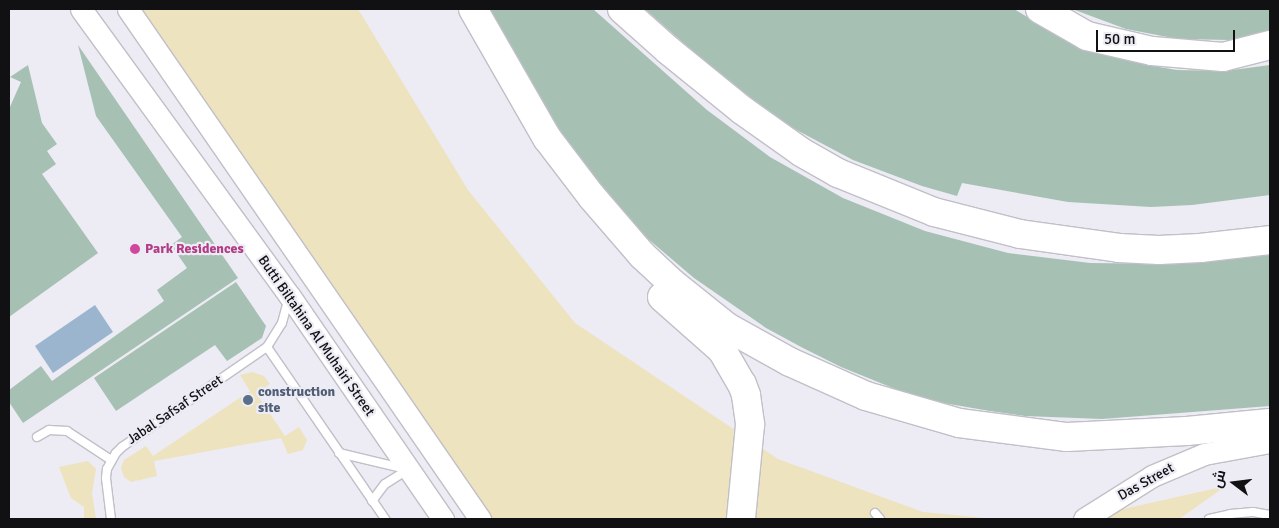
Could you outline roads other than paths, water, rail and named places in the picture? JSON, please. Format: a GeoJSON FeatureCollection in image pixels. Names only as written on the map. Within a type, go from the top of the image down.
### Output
{"type":"FeatureCollection","features":[{"type":"Feature","properties":{"kind":"highway"},"geometry":{"type":"LineString","coordinates":[[473,9],[547,138],[592,197],[642,255],[672,283],[727,327],[790,362],[866,396],[959,423],[1067,437],[1187,431],[1270,423]]}},
{"type":"Feature","properties":{"kind":"highway"},"geometry":{"type":"LineString","coordinates":[[622,9],[668,50],[742,110],[801,152],[838,173],[934,212],[1020,234],[1119,248],[1192,248],[1270,240]]}},
{"type":"Feature","properties":{"kind":"highway"},"geometry":{"type":"LineString","coordinates":[[1040,9],[1087,36],[1152,51],[1223,56],[1270,46]]}},
{"type":"Feature","properties":{"kind":"highway"},"geometry":{"type":"LineString","coordinates":[[495,48],[508,90],[520,119],[531,139],[576,202],[642,280],[712,340],[722,350],[737,372],[746,395],[750,426],[741,519]]}},
{"type":"Feature","properties":{"kind":"street","name":"Butti Biltahina Al Muhairi Street"},"geometry":{"type":"LineString","coordinates":[[81,9],[289,295],[443,519]]}},
{"type":"Feature","properties":{"kind":"street"},"geometry":{"type":"LineString","coordinates":[[128,9],[480,519]]}},
{"type":"Feature","properties":{"kind":"street","name":"Das Street"},"geometry":{"type":"LineString","coordinates":[[1084,519],[1152,476],[1204,454],[1270,442]]}},
{"type":"Feature","properties":{"kind":"lane","name":"Jabal Safsaf Street"},"geometry":{"type":"LineString","coordinates":[[111,460],[122,447],[267,347],[282,323],[289,295]]}},
{"type":"Feature","properties":{"kind":"lane"},"geometry":{"type":"LineString","coordinates":[[267,347],[384,519]]}},
{"type":"Feature","properties":{"kind":"lane"},"geometry":{"type":"LineString","coordinates":[[37,437],[49,430],[67,431],[111,460],[106,478],[111,519]]}},
{"type":"Feature","properties":{"kind":"lane"},"geometry":{"type":"LineString","coordinates":[[339,453],[409,469]]}},
{"type":"Feature","properties":{"kind":"lane"},"geometry":{"type":"LineString","coordinates":[[372,501],[385,484],[409,469]]}},
{"type":"Feature","properties":{"kind":"lane"},"geometry":{"type":"LineString","coordinates":[[1209,519],[1230,514],[1253,512],[1270,515]]}},
{"type":"Feature","properties":{"kind":"water"},"geometry":{"type":"Polygon","coordinates":[[[95,305],[113,332],[53,373],[35,346],[95,305]]]}},
{"type":"Feature","properties":{"kind":"place","name":"Park Residences"},"geometry":{"type":"Point","coordinates":[135,249]}},
{"type":"Feature","properties":{"kind":"place","name":"construction site"},"geometry":{"type":"Point","coordinates":[248,400]}}]}
